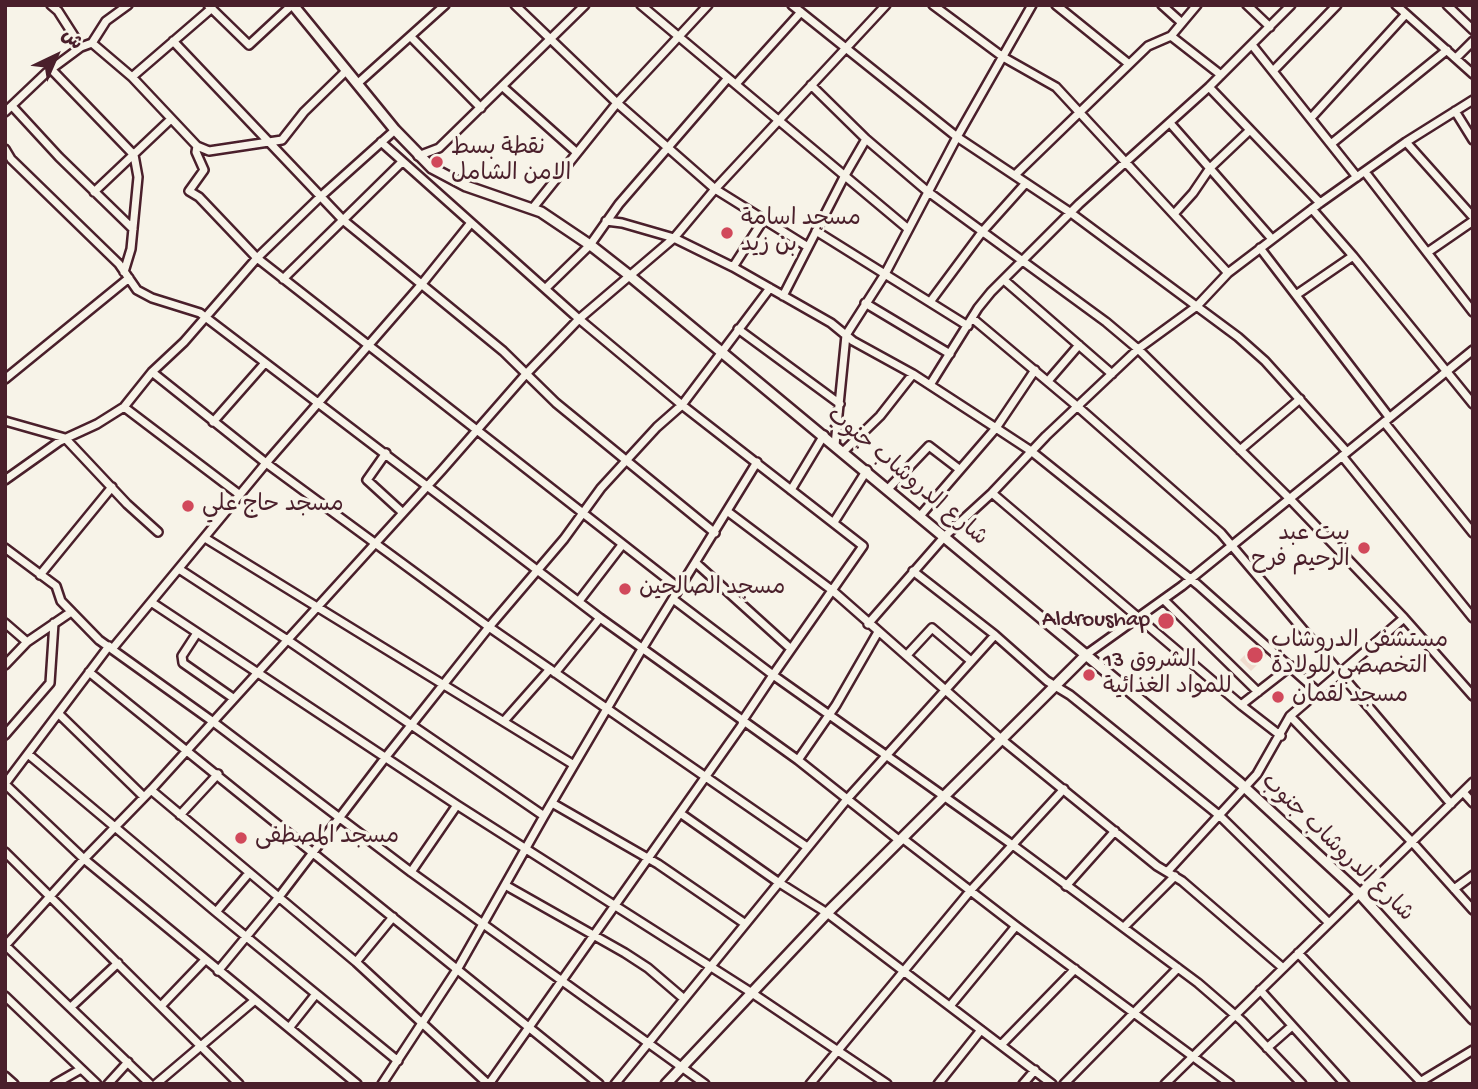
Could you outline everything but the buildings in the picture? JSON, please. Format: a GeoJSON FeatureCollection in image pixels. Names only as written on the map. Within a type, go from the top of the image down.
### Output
{"type":"FeatureCollection","features":[{"type":"Feature","properties":{"kind":"street"},"geometry":{"type":"LineString","coordinates":[[51,5],[58,11],[80,47]]}},
{"type":"Feature","properties":{"kind":"street"},"geometry":{"type":"LineString","coordinates":[[5,112],[80,47],[92,43],[106,21],[128,5]]}},
{"type":"Feature","properties":{"kind":"street"},"geometry":{"type":"LineString","coordinates":[[131,77],[210,7],[249,45],[292,5]]}},
{"type":"Feature","properties":{"kind":"street","name":"شارع الدروشاب جنوب"},"geometry":{"type":"LineString","coordinates":[[292,5],[418,156],[446,177],[550,218],[630,276],[867,470],[1246,788],[1359,893],[1473,1019]]}},
{"type":"Feature","properties":{"kind":"street"},"geometry":{"type":"LineString","coordinates":[[357,84],[445,5]]}},
{"type":"Feature","properties":{"kind":"street"},"geometry":{"type":"LineString","coordinates":[[515,5],[617,103],[715,189],[808,247]]}},
{"type":"Feature","properties":{"kind":"street"},"geometry":{"type":"LineString","coordinates":[[418,156],[439,148],[585,5]]}},
{"type":"Feature","properties":{"kind":"street"},"geometry":{"type":"LineString","coordinates":[[641,5],[907,228]]}},
{"type":"Feature","properties":{"kind":"street"},"geometry":{"type":"LineString","coordinates":[[532,209],[617,103],[708,5]]}},
{"type":"Feature","properties":{"kind":"street"},"geometry":{"type":"LineString","coordinates":[[792,5],[957,137],[1071,213],[1169,289],[1197,306],[1252,348],[1300,399],[1473,618]]}},
{"type":"Feature","properties":{"kind":"street"},"geometry":{"type":"LineString","coordinates":[[150,1084],[5,946],[151,790],[526,374],[579,319],[674,238],[715,189],[886,5]]}},
{"type":"Feature","properties":{"kind":"street"},"geometry":{"type":"LineString","coordinates":[[933,5],[1003,57],[1056,87],[1228,273]]}},
{"type":"Feature","properties":{"kind":"street"},"geometry":{"type":"LineString","coordinates":[[835,445],[846,335],[885,274],[927,191],[1031,5]]}},
{"type":"Feature","properties":{"kind":"street"},"geometry":{"type":"LineString","coordinates":[[1056,5],[1129,64]]}},
{"type":"Feature","properties":{"kind":"street"},"geometry":{"type":"LineString","coordinates":[[1162,5],[1182,23]]}},
{"type":"Feature","properties":{"kind":"street"},"geometry":{"type":"LineString","coordinates":[[1015,175],[1148,46],[1171,36],[1197,5]]}},
{"type":"Feature","properties":{"kind":"street"},"geometry":{"type":"LineString","coordinates":[[1247,5],[1270,27]]}},
{"type":"Feature","properties":{"kind":"street"},"geometry":{"type":"LineString","coordinates":[[930,385],[970,322],[1004,280],[1071,213],[1209,87],[1291,5]]}},
{"type":"Feature","properties":{"kind":"street"},"geometry":{"type":"LineString","coordinates":[[1273,71],[1337,5]]}},
{"type":"Feature","properties":{"kind":"street"},"geometry":{"type":"LineString","coordinates":[[1396,5],[1473,74]]}},
{"type":"Feature","properties":{"kind":"street"},"geometry":{"type":"LineString","coordinates":[[1447,5],[1473,30]]}},
{"type":"Feature","properties":{"kind":"street"},"geometry":{"type":"LineString","coordinates":[[736,84],[801,12]]}},
{"type":"Feature","properties":{"kind":"street"},"geometry":{"type":"LineString","coordinates":[[1311,118],[1406,14]]}},
{"type":"Feature","properties":{"kind":"street"},"geometry":{"type":"LineString","coordinates":[[1171,36],[1221,75]]}},
{"type":"Feature","properties":{"kind":"street"},"geometry":{"type":"LineString","coordinates":[[411,37],[481,108]]}},
{"type":"Feature","properties":{"kind":"street"},"geometry":{"type":"LineString","coordinates":[[173,41],[342,220],[503,351],[556,402],[715,533]]}},
{"type":"Feature","properties":{"kind":"street"},"geometry":{"type":"LineString","coordinates":[[1456,58],[1473,41]]}},
{"type":"Feature","properties":{"kind":"street"},"geometry":{"type":"LineString","coordinates":[[92,43],[131,77],[197,146],[209,151],[282,140],[304,112],[346,71]]}},
{"type":"Feature","properties":{"kind":"street"},"geometry":{"type":"LineString","coordinates":[[1252,45],[1357,177]]}},
{"type":"Feature","properties":{"kind":"street"},"geometry":{"type":"LineString","coordinates":[[1331,144],[1447,50]]}},
{"type":"Feature","properties":{"kind":"street"},"geometry":{"type":"LineString","coordinates":[[5,379],[127,275],[131,249],[138,177],[134,155],[52,70]]}},
{"type":"Feature","properties":{"kind":"street"},"geometry":{"type":"LineString","coordinates":[[546,288],[590,245],[606,221],[667,146],[728,78]]}},
{"type":"Feature","properties":{"kind":"street"},"geometry":{"type":"LineString","coordinates":[[811,85],[866,139],[927,191],[1106,322],[1138,349],[1289,498],[1404,618],[1473,696]]}},
{"type":"Feature","properties":{"kind":"street"},"geometry":{"type":"LineString","coordinates":[[503,87],[576,152]]}},
{"type":"Feature","properties":{"kind":"street"},"geometry":{"type":"LineString","coordinates":[[1209,87],[1320,203]]}},
{"type":"Feature","properties":{"kind":"street"},"geometry":{"type":"LineString","coordinates":[[868,624],[945,536],[1138,349],[1197,306],[1228,273],[1320,203],[1406,142],[1473,100]]}},
{"type":"Feature","properties":{"kind":"street"},"geometry":{"type":"LineString","coordinates":[[12,106],[133,229]]}},
{"type":"Feature","properties":{"kind":"street"},"geometry":{"type":"LineString","coordinates":[[1455,111],[1473,140]]}},
{"type":"Feature","properties":{"kind":"street"},"geometry":{"type":"LineString","coordinates":[[94,192],[171,119]]}},
{"type":"Feature","properties":{"kind":"street"},"geometry":{"type":"LineString","coordinates":[[1170,123],[1272,239]]}},
{"type":"Feature","properties":{"kind":"street"},"geometry":{"type":"LineString","coordinates":[[5,480],[65,438],[97,424],[124,407],[152,372],[184,342],[257,258],[395,130]]}},
{"type":"Feature","properties":{"kind":"street"},"geometry":{"type":"LineString","coordinates":[[1174,214],[1210,169],[1250,130]]}},
{"type":"Feature","properties":{"kind":"street"},"geometry":{"type":"LineString","coordinates":[[783,296],[866,139]]}},
{"type":"Feature","properties":{"kind":"street"},"geometry":{"type":"LineString","coordinates":[[151,790],[356,962],[489,1084],[743,725],[743,720],[773,675],[863,546],[682,405],[579,319],[381,142]]}},
{"type":"Feature","properties":{"kind":"street"},"geometry":{"type":"LineString","coordinates":[[1406,142],[1473,219],[1428,252]]}},
{"type":"Feature","properties":{"kind":"street"},"geometry":{"type":"LineString","coordinates":[[197,146],[196,152],[204,170],[189,191],[199,197],[257,258],[680,589]]}},
{"type":"Feature","properties":{"kind":"street"},"geometry":{"type":"LineString","coordinates":[[5,149],[11,159],[113,257],[142,293],[196,311],[205,317],[600,618],[798,760],[1230,1084]]}},
{"type":"Feature","properties":{"kind":"street"},"geometry":{"type":"LineString","coordinates":[[283,279],[402,162]]}},
{"type":"Feature","properties":{"kind":"street"},"geometry":{"type":"LineString","coordinates":[[1365,172],[1473,312]]}},
{"type":"Feature","properties":{"kind":"street"},"geometry":{"type":"LineString","coordinates":[[930,302],[982,232],[1024,184]]}},
{"type":"Feature","properties":{"kind":"street"},"geometry":{"type":"LineString","coordinates":[[1312,209],[1473,404]]}},
{"type":"Feature","properties":{"kind":"street"},"geometry":{"type":"LineString","coordinates":[[733,267],[764,219]]}},
{"type":"Feature","properties":{"kind":"street"},"geometry":{"type":"LineString","coordinates":[[606,221],[674,238],[733,267],[831,323],[996,428],[1031,452],[1191,579],[1317,691]]}},
{"type":"Feature","properties":{"kind":"street"},"geometry":{"type":"LineString","coordinates":[[357,1084],[84,859],[5,784],[89,672],[421,285],[470,224]]}},
{"type":"Feature","properties":{"kind":"street"},"geometry":{"type":"LineString","coordinates":[[816,231],[930,302],[970,322],[1035,370],[1209,522],[1451,804]]}},
{"type":"Feature","properties":{"kind":"street"},"geometry":{"type":"LineString","coordinates":[[1260,248],[1473,533]]}},
{"type":"Feature","properties":{"kind":"street"},"geometry":{"type":"LineString","coordinates":[[1296,295],[1353,256]]}},
{"type":"Feature","properties":{"kind":"street"},"geometry":{"type":"LineString","coordinates":[[1004,280],[1112,374]]}},
{"type":"Feature","properties":{"kind":"street"},"geometry":{"type":"LineString","coordinates":[[218,971],[279,897],[489,627],[569,533],[582,512],[626,459],[682,405],[770,288]]}},
{"type":"Feature","properties":{"kind":"street"},"geometry":{"type":"LineString","coordinates":[[865,303],[950,354]]}},
{"type":"Feature","properties":{"kind":"street"},"geometry":{"type":"LineString","coordinates":[[738,329],[840,404]]}},
{"type":"Feature","properties":{"kind":"street"},"geometry":{"type":"LineString","coordinates":[[1048,382],[1079,345]]}},
{"type":"Feature","properties":{"kind":"street"},"geometry":{"type":"LineString","coordinates":[[666,1084],[827,914],[1087,654],[1191,579],[1473,350]]}},
{"type":"Feature","properties":{"kind":"street"},"geometry":{"type":"LineString","coordinates":[[213,422],[265,363]]}},
{"type":"Feature","properties":{"kind":"street"},"geometry":{"type":"LineString","coordinates":[[920,516],[996,428],[1035,370]]}},
{"type":"Feature","properties":{"kind":"street"},"geometry":{"type":"LineString","coordinates":[[152,372],[266,463],[489,627],[807,847]]}},
{"type":"Feature","properties":{"kind":"street"},"geometry":{"type":"LineString","coordinates":[[844,452],[887,408],[913,374]]}},
{"type":"Feature","properties":{"kind":"street"},"geometry":{"type":"LineString","coordinates":[[1240,450],[1300,399]]}},
{"type":"Feature","properties":{"kind":"street"},"geometry":{"type":"LineString","coordinates":[[124,407],[240,495]]}},
{"type":"Feature","properties":{"kind":"street"},"geometry":{"type":"LineString","coordinates":[[5,421],[65,438],[158,532]]}},
{"type":"Feature","properties":{"kind":"street"},"geometry":{"type":"LineString","coordinates":[[792,490],[824,435]]}},
{"type":"Feature","properties":{"kind":"street"},"geometry":{"type":"LineString","coordinates":[[888,489],[929,446],[959,469]]}},
{"type":"Feature","properties":{"kind":"street"},"geometry":{"type":"LineString","coordinates":[[386,453],[367,480],[402,512]]}},
{"type":"Feature","properties":{"kind":"street"},"geometry":{"type":"LineString","coordinates":[[382,1084],[458,968],[642,649],[757,462]]}},
{"type":"Feature","properties":{"kind":"street"},"geometry":{"type":"LineString","coordinates":[[834,522],[867,470]]}},
{"type":"Feature","properties":{"kind":"street"},"geometry":{"type":"LineString","coordinates":[[40,575],[112,487]]}},
{"type":"Feature","properties":{"kind":"street"},"geometry":{"type":"LineString","coordinates":[[992,493],[1281,736]]}},
{"type":"Feature","properties":{"kind":"street"},"geometry":{"type":"LineString","coordinates":[[727,511],[833,591],[1002,739],[1175,876],[1283,968]]}},
{"type":"Feature","properties":{"kind":"street"},"geometry":{"type":"LineString","coordinates":[[205,538],[574,765]]}},
{"type":"Feature","properties":{"kind":"street"},"geometry":{"type":"LineString","coordinates":[[579,601],[622,545]]}},
{"type":"Feature","properties":{"kind":"street"},"geometry":{"type":"LineString","coordinates":[[5,548],[56,586],[61,601],[99,640],[212,721],[411,872],[705,1084]]}},
{"type":"Feature","properties":{"kind":"street"},"geometry":{"type":"LineString","coordinates":[[696,563],[791,649]]}},
{"type":"Feature","properties":{"kind":"street"},"geometry":{"type":"LineString","coordinates":[[179,569],[544,816]]}},
{"type":"Feature","properties":{"kind":"street"},"geometry":{"type":"LineString","coordinates":[[913,571],[1220,816],[1328,922]]}},
{"type":"Feature","properties":{"kind":"street"},"geometry":{"type":"LineString","coordinates":[[673,599],[773,675],[1014,846],[1178,968],[1235,1014],[1302,1084]]}},
{"type":"Feature","properties":{"kind":"street"},"geometry":{"type":"LineString","coordinates":[[1164,600],[1258,692]]}},
{"type":"Feature","properties":{"kind":"street"},"geometry":{"type":"LineString","coordinates":[[151,602],[385,758],[752,993],[887,1084]]}},
{"type":"Feature","properties":{"kind":"street"},"geometry":{"type":"LineString","coordinates":[[5,665],[27,642],[71,612]]}},
{"type":"Feature","properties":{"kind":"street"},"geometry":{"type":"LineString","coordinates":[[504,721],[600,618]]}},
{"type":"Feature","properties":{"kind":"street"},"geometry":{"type":"LineString","coordinates":[[1167,872],[1246,788],[1281,736],[1290,716],[1404,618]]}},
{"type":"Feature","properties":{"kind":"street"},"geometry":{"type":"LineString","coordinates":[[5,623],[27,642]]}},
{"type":"Feature","properties":{"kind":"street"},"geometry":{"type":"LineString","coordinates":[[5,735],[50,683],[54,623]]}},
{"type":"Feature","properties":{"kind":"street"},"geometry":{"type":"LineString","coordinates":[[907,655],[932,628],[971,661]]}},
{"type":"Feature","properties":{"kind":"street"},"geometry":{"type":"LineString","coordinates":[[798,760],[830,715],[878,632]]}},
{"type":"Feature","properties":{"kind":"street"},"geometry":{"type":"LineString","coordinates":[[197,633],[183,656],[183,663],[233,698]]}},
{"type":"Feature","properties":{"kind":"street"},"geometry":{"type":"LineString","coordinates":[[615,1084],[848,798],[995,635]]}},
{"type":"Feature","properties":{"kind":"street"},"geometry":{"type":"LineString","coordinates":[[1241,705],[1291,666]]}},
{"type":"Feature","properties":{"kind":"street"},"geometry":{"type":"LineString","coordinates":[[89,672],[530,1026],[595,1083]]}},
{"type":"Feature","properties":{"kind":"street"},"geometry":{"type":"LineString","coordinates":[[59,714],[144,797]]}},
{"type":"Feature","properties":{"kind":"street"},"geometry":{"type":"LineString","coordinates":[[1290,716],[1413,842],[1473,910]]}},
{"type":"Feature","properties":{"kind":"street"},"geometry":{"type":"LineString","coordinates":[[28,754],[398,1061]]}},
{"type":"Feature","properties":{"kind":"street"},"geometry":{"type":"LineString","coordinates":[[5,768],[12,775]]}},
{"type":"Feature","properties":{"kind":"street"},"geometry":{"type":"LineString","coordinates":[[180,815],[218,774]]}},
{"type":"Feature","properties":{"kind":"street"},"geometry":{"type":"LineString","coordinates":[[1165,1084],[1473,782]]}},
{"type":"Feature","properties":{"kind":"street"},"geometry":{"type":"LineString","coordinates":[[810,1084],[971,890],[1064,789]]}},
{"type":"Feature","properties":{"kind":"street"},"geometry":{"type":"LineString","coordinates":[[1463,792],[1473,803]]}},
{"type":"Feature","properties":{"kind":"street"},"geometry":{"type":"LineString","coordinates":[[552,803],[648,859],[744,923]]}},
{"type":"Feature","properties":{"kind":"street"},"geometry":{"type":"LineString","coordinates":[[411,872],[457,805]]}},
{"type":"Feature","properties":{"kind":"street"},"geometry":{"type":"LineString","coordinates":[[680,813],[827,914],[1052,1084]]}},
{"type":"Feature","properties":{"kind":"street"},"geometry":{"type":"LineString","coordinates":[[1066,886],[1115,831]]}},
{"type":"Feature","properties":{"kind":"street"},"geometry":{"type":"LineString","coordinates":[[5,852],[239,1084]]}},
{"type":"Feature","properties":{"kind":"street"},"geometry":{"type":"LineString","coordinates":[[216,912],[249,873]]}},
{"type":"Feature","properties":{"kind":"street"},"geometry":{"type":"LineString","coordinates":[[1454,889],[1473,875]]}},
{"type":"Feature","properties":{"kind":"street"},"geometry":{"type":"LineString","coordinates":[[1124,928],[1175,876]]}},
{"type":"Feature","properties":{"kind":"street"},"geometry":{"type":"LineString","coordinates":[[505,885],[648,968],[683,999]]}},
{"type":"Feature","properties":{"kind":"street"},"geometry":{"type":"LineString","coordinates":[[356,962],[393,917]]}},
{"type":"Feature","properties":{"kind":"street"},"geometry":{"type":"LineString","coordinates":[[950,1006],[1016,926]]}},
{"type":"Feature","properties":{"kind":"street"},"geometry":{"type":"LineString","coordinates":[[1298,953],[1421,1083],[1473,1050]]}},
{"type":"Feature","properties":{"kind":"street"},"geometry":{"type":"LineString","coordinates":[[161,1006],[205,960]]}},
{"type":"Feature","properties":{"kind":"street"},"geometry":{"type":"LineString","coordinates":[[71,1007],[118,963]]}},
{"type":"Feature","properties":{"kind":"street"},"geometry":{"type":"LineString","coordinates":[[1064,1084],[1178,968]]}},
{"type":"Feature","properties":{"kind":"street"},"geometry":{"type":"LineString","coordinates":[[1001,1045],[1075,970]]}},
{"type":"Feature","properties":{"kind":"street"},"geometry":{"type":"LineString","coordinates":[[1260,990],[1345,1084]]}},
{"type":"Feature","properties":{"kind":"street"},"geometry":{"type":"LineString","coordinates":[[289,1028],[316,994]]}},
{"type":"Feature","properties":{"kind":"street"},"geometry":{"type":"LineString","coordinates":[[5,996],[97,1084]]}},
{"type":"Feature","properties":{"kind":"street"},"geometry":{"type":"LineString","coordinates":[[156,1084],[255,1000]]}},
{"type":"Feature","properties":{"kind":"street"},"geometry":{"type":"LineString","coordinates":[[1267,1048],[1292,1026]]}},
{"type":"Feature","properties":{"kind":"street"},"geometry":{"type":"LineString","coordinates":[[938,1084],[981,1030]]}},
{"type":"Feature","properties":{"kind":"street"},"geometry":{"type":"LineString","coordinates":[[108,1084],[128,1062]]}},
{"type":"Feature","properties":{"kind":"street"},"geometry":{"type":"LineString","coordinates":[[55,1084],[81,1069]]}},
{"type":"Feature","properties":{"kind":"street"},"geometry":{"type":"LineString","coordinates":[[1023,1084],[1035,1070]]}},
{"type":"Feature","properties":{"kind":"street"},"geometry":{"type":"LineString","coordinates":[[5,1076],[14,1084]]}},
{"type":"Feature","properties":{"kind":"shaded area","name":"مستشفى الدروشاب التخصصي للولادة"},"geometry":{"type":"Polygon","coordinates":[[[1259,640],[1271,651],[1251,671],[1240,660],[1259,640]]]}},
{"type":"Feature","properties":{"kind":"place","name":"نقطة بسط الامن الشامل"},"geometry":{"type":"Point","coordinates":[437,162]}},
{"type":"Feature","properties":{"kind":"place","name":"مسجد اسامة بن زيد"},"geometry":{"type":"Point","coordinates":[727,233]}},
{"type":"Feature","properties":{"kind":"place","name":"مسجد حاج علي"},"geometry":{"type":"Point","coordinates":[188,506]}},
{"type":"Feature","properties":{"kind":"place","name":"بيت عبد الرحيم فرح"},"geometry":{"type":"Point","coordinates":[1364,548]}},
{"type":"Feature","properties":{"kind":"place","name":"مسجد الصالحين"},"geometry":{"type":"Point","coordinates":[625,589]}},
{"type":"Feature","properties":{"kind":"place","name":"Aldroushap"},"geometry":{"type":"Point","coordinates":[1166,621]}},
{"type":"Feature","properties":{"kind":"place","name":"مستشفى الدروشاب التخصصي للولادة"},"geometry":{"type":"Point","coordinates":[1255,655]}},
{"type":"Feature","properties":{"kind":"place","name":"الشروق 13 للمواد الغذائية"},"geometry":{"type":"Point","coordinates":[1089,675]}},
{"type":"Feature","properties":{"kind":"place","name":"مسجد لقمان"},"geometry":{"type":"Point","coordinates":[1278,697]}},
{"type":"Feature","properties":{"kind":"place","name":"مسجد المصطفى"},"geometry":{"type":"Point","coordinates":[241,838]}}]}
